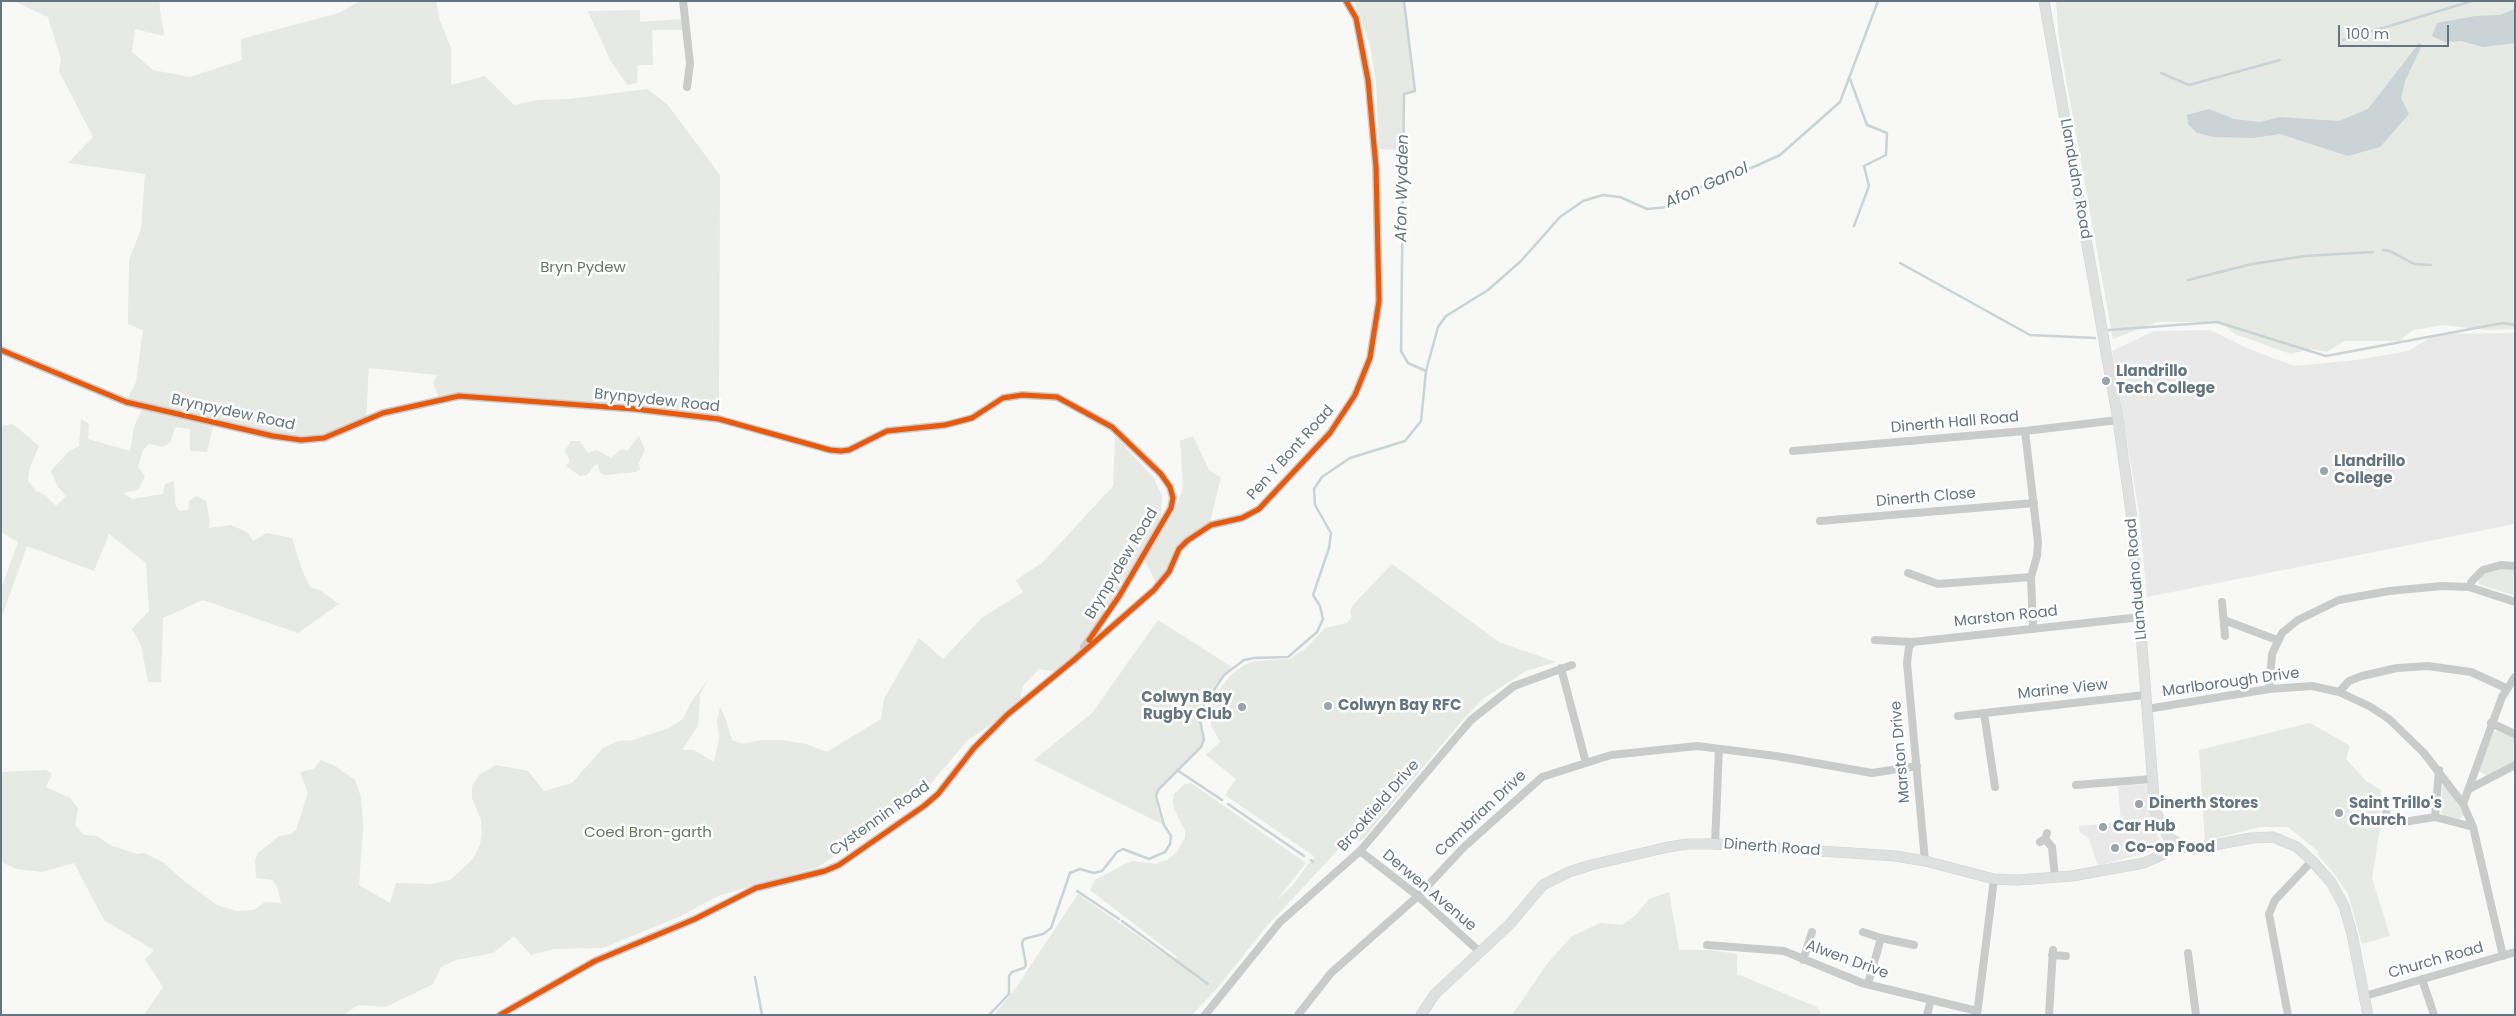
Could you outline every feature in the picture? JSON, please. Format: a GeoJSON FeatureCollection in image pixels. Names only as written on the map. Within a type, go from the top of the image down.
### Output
{"type":"FeatureCollection","features":[{"type":"Feature","properties":{"kind":"main road","name":"Llandudno Road"},"geometry":{"type":"LineString","coordinates":[[2044,1],[2118,420],[2132,519],[2155,810],[2168,837],[2174,843]]}},
{"type":"Feature","properties":{"kind":"main road"},"geometry":{"type":"LineString","coordinates":[[2174,843],[2194,849],[2251,838],[2274,837],[2297,847],[2312,861],[2339,893],[2352,934],[2368,1015]]}},
{"type":"Feature","properties":{"kind":"main road","name":"Dinerth Road"},"geometry":{"type":"LineString","coordinates":[[1421,1015],[1435,994],[1510,924],[1532,896],[1553,879],[1591,865],[1668,847],[1688,844],[1715,844],[1896,856],[1925,861],[1994,879],[2055,878],[2144,863],[2166,853],[2174,843]]}},
{"type":"Feature","properties":{"kind":"street"},"geometry":{"type":"LineString","coordinates":[[683,1],[690,63],[687,87]]}},
{"type":"Feature","properties":{"kind":"street","name":"Pen Y Bont Road"},"geometry":{"type":"LineString","coordinates":[[1074,660],[1154,590],[1169,572],[1179,549],[1198,531],[1211,525],[1242,518],[1259,509],[1330,433],[1345,414],[1363,377],[1370,358],[1379,301],[1378,194],[1365,60],[1356,18],[1346,1]]}},
{"type":"Feature","properties":{"kind":"street","name":"Brynpydew Road"},"geometry":{"type":"LineString","coordinates":[[1,350],[126,402],[274,436],[301,440],[324,438],[383,414],[459,396],[635,409],[719,419],[830,450],[841,451],[849,450],[887,431],[945,425],[972,418],[1003,398],[1022,395],[1057,397],[1118,432],[1161,474],[1170,487],[1173,498],[1170,508],[1120,595],[1074,660]]}},
{"type":"Feature","properties":{"kind":"street","name":"Dinerth Hall Road"},"geometry":{"type":"LineString","coordinates":[[1793,451],[2025,431],[2118,420]]}},
{"type":"Feature","properties":{"kind":"street"},"geometry":{"type":"LineString","coordinates":[[2025,431],[2038,542],[2037,556],[2031,577],[2033,628]]}},
{"type":"Feature","properties":{"kind":"street","name":"Dinerth Close"},"geometry":{"type":"LineString","coordinates":[[1820,521],[2034,503]]}},
{"type":"Feature","properties":{"kind":"street"},"geometry":{"type":"LineString","coordinates":[[2470,587],[2472,581],[2482,570],[2501,564],[2515,566]]}},
{"type":"Feature","properties":{"kind":"street"},"geometry":{"type":"LineString","coordinates":[[1908,573],[1938,584],[2031,577]]}},
{"type":"Feature","properties":{"kind":"street"},"geometry":{"type":"LineString","coordinates":[[2269,689],[2272,654],[2277,640],[2298,620],[2340,600],[2406,588],[2470,587],[2515,602]]}},
{"type":"Feature","properties":{"kind":"street"},"geometry":{"type":"LineString","coordinates":[[2222,602],[2226,636]]}},
{"type":"Feature","properties":{"kind":"street","name":"Marston Road"},"geometry":{"type":"LineString","coordinates":[[1875,640],[1913,642],[2141,617]]}},
{"type":"Feature","properties":{"kind":"street"},"geometry":{"type":"LineString","coordinates":[[2224,620],[2277,640]]}},
{"type":"Feature","properties":{"kind":"street","name":"Marston Drive"},"geometry":{"type":"LineString","coordinates":[[1913,642],[1909,647],[1907,663],[1925,861]]}},
{"type":"Feature","properties":{"kind":"street","name":"Cystennin Road"},"geometry":{"type":"LineString","coordinates":[[500,1015],[595,960],[695,919],[756,888],[825,871],[838,865],[938,794],[974,748],[1007,715],[1074,660]]}},
{"type":"Feature","properties":{"kind":"street","name":"Brookfield Drive"},"geometry":{"type":"LineString","coordinates":[[1205,1015],[1280,922],[1360,851],[1471,720],[1514,686],[1572,665]]}},
{"type":"Feature","properties":{"kind":"street"},"geometry":{"type":"LineString","coordinates":[[2339,692],[2349,681],[2370,674],[2396,668],[2428,666],[2472,672],[2506,688]]}},
{"type":"Feature","properties":{"kind":"street"},"geometry":{"type":"LineString","coordinates":[[1561,668],[1586,763]]}},
{"type":"Feature","properties":{"kind":"street"},"geometry":{"type":"LineString","coordinates":[[2463,804],[2491,723],[2506,688],[2515,677]]}},
{"type":"Feature","properties":{"kind":"street","name":"Marlborough Drive"},"geometry":{"type":"LineString","coordinates":[[2147,709],[2269,689],[2312,686],[2339,692],[2371,707],[2389,719],[2413,740],[2439,770],[2463,804],[2473,827],[2503,956]]}},
{"type":"Feature","properties":{"kind":"street","name":"Marine View"},"geometry":{"type":"LineString","coordinates":[[1958,716],[2145,695]]}},
{"type":"Feature","properties":{"kind":"street"},"geometry":{"type":"LineString","coordinates":[[1984,713],[1995,787]]}},
{"type":"Feature","properties":{"kind":"street"},"geometry":{"type":"LineString","coordinates":[[2491,723],[2515,734]]}},
{"type":"Feature","properties":{"kind":"street","name":"Cambrian Drive"},"geometry":{"type":"LineString","coordinates":[[1298,1015],[1331,973],[1418,896],[1464,847],[1542,777],[1611,755],[1697,746],[1872,773],[1917,766]]}},
{"type":"Feature","properties":{"kind":"street"},"geometry":{"type":"LineString","coordinates":[[1715,844],[1719,749]]}},
{"type":"Feature","properties":{"kind":"street"},"geometry":{"type":"LineString","coordinates":[[2469,789],[2515,765]]}},
{"type":"Feature","properties":{"kind":"street"},"geometry":{"type":"LineString","coordinates":[[2435,817],[2439,770]]}},
{"type":"Feature","properties":{"kind":"street"},"geometry":{"type":"LineString","coordinates":[[2076,785],[2152,778]]}},
{"type":"Feature","properties":{"kind":"street"},"geometry":{"type":"LineString","coordinates":[[2386,807],[2386,814],[2390,821],[2397,823],[2435,817],[2473,827]]}},
{"type":"Feature","properties":{"kind":"street"},"geometry":{"type":"LineString","coordinates":[[2044,838],[2052,847],[2055,878]]}},
{"type":"Feature","properties":{"kind":"street","name":"Derwen Avenue"},"geometry":{"type":"LineString","coordinates":[[1360,851],[1418,896],[1480,952]]}},
{"type":"Feature","properties":{"kind":"street"},"geometry":{"type":"LineString","coordinates":[[2288,1015],[2269,914],[2275,900],[2312,861]]}},
{"type":"Feature","properties":{"kind":"street"},"geometry":{"type":"LineString","coordinates":[[1977,1013],[1994,879]]}},
{"type":"Feature","properties":{"kind":"street"},"geometry":{"type":"LineString","coordinates":[[1803,960],[1812,932]]}},
{"type":"Feature","properties":{"kind":"street"},"geometry":{"type":"LineString","coordinates":[[1864,932],[1881,938],[1914,945]]}},
{"type":"Feature","properties":{"kind":"street"},"geometry":{"type":"LineString","coordinates":[[1868,984],[1881,938]]}},
{"type":"Feature","properties":{"kind":"street","name":"Alwen Drive"},"geometry":{"type":"LineString","coordinates":[[1708,945],[1784,951],[1868,984],[1977,1013]]}},
{"type":"Feature","properties":{"kind":"street","name":"Church Road"},"geometry":{"type":"LineString","coordinates":[[2365,996],[2515,952]]}},
{"type":"Feature","properties":{"kind":"street"},"geometry":{"type":"LineString","coordinates":[[2049,1015],[2052,953],[2066,956]]}},
{"type":"Feature","properties":{"kind":"street"},"geometry":{"type":"LineString","coordinates":[[2188,953],[2196,1015]]}},
{"type":"Feature","properties":{"kind":"street"},"geometry":{"type":"LineString","coordinates":[[2422,979],[2434,1015]]}},
{"type":"Feature","properties":{"kind":"street"},"geometry":{"type":"LineString","coordinates":[[1927,1015],[1931,1000]]}},
{"type":"Feature","properties":{"kind":"shaded area"},"geometry":{"type":"Polygon","coordinates":[[[2515,9],[2515,43],[2483,47],[2461,41],[2445,42],[2432,36],[2437,23],[2475,16],[2500,15],[2515,9]]]}},
{"type":"Feature","properties":{"kind":"shaded area"},"geometry":{"type":"Polygon","coordinates":[[[2419,43],[2422,45],[2405,81],[2401,98],[2409,114],[2380,147],[2348,156],[2280,134],[2253,138],[2214,137],[2197,133],[2188,124],[2187,115],[2209,109],[2234,119],[2260,122],[2280,117],[2339,121],[2368,109],[2419,43]]]}},
{"type":"Feature","properties":{"kind":"shaded area","name":"Llandrillo College"},"geometry":{"type":"Polygon","coordinates":[[[2210,330],[2249,349],[2294,366],[2357,360],[2408,351],[2436,334],[2515,333],[2515,524],[2147,597],[2139,513],[2112,351],[2154,331],[2210,330]]]}},
{"type":"Feature","properties":{"kind":"shaded area"},"geometry":{"type":"Polygon","coordinates":[[[2146,784],[2149,786],[2153,822],[2122,830],[2122,834],[2155,827],[2161,844],[2159,849],[2098,866],[2089,839],[2080,832],[2079,826],[2121,822],[2118,786],[2146,784]]]}},
{"type":"Feature","properties":{"kind":"green space","name":"Bryn Pydew"},"geometry":{"type":"Polygon","coordinates":[[[14,1],[159,1],[164,36],[135,29],[132,52],[153,70],[190,77],[242,60],[241,39],[339,13],[360,1],[436,1],[440,21],[451,48],[451,85],[485,76],[514,105],[539,100],[569,99],[647,89],[667,104],[720,175],[719,419],[459,396],[440,400],[433,383],[437,375],[369,368],[366,420],[315,440],[214,422],[207,452],[190,451],[190,429],[175,427],[171,441],[163,447],[149,444],[143,450],[138,466],[145,477],[138,490],[123,493],[132,499],[163,494],[165,484],[174,481],[175,503],[179,511],[188,510],[189,501],[196,496],[206,501],[210,522],[209,528],[231,525],[247,532],[253,541],[267,533],[292,538],[302,570],[310,587],[320,590],[339,604],[298,633],[203,600],[163,618],[161,682],[148,682],[141,645],[132,629],[149,611],[146,563],[109,534],[94,571],[27,546],[1,619],[1,589],[18,542],[1,532],[1,426],[13,424],[39,446],[29,470],[28,481],[36,491],[45,495],[56,506],[66,496],[58,487],[51,471],[68,452],[79,446],[81,419],[89,424],[88,439],[130,451],[134,427],[143,407],[126,402],[136,382],[143,330],[128,324],[129,260],[141,229],[145,174],[68,163],[93,137],[59,71],[61,59],[48,17],[14,1]]]}},
{"type":"Feature","properties":{"kind":"green space"},"geometry":{"type":"Polygon","coordinates":[[[1354,1],[1404,1],[1415,91],[1404,94],[1403,150],[1379,149],[1376,82],[1370,45],[1354,1]]]}},
{"type":"Feature","properties":{"kind":"green space"},"geometry":{"type":"Polygon","coordinates":[[[2056,1],[2515,1],[2515,329],[2486,330],[2443,325],[2413,330],[2400,341],[2344,341],[2327,352],[2310,349],[2291,354],[2235,334],[2220,322],[2157,322],[2113,339],[2059,40],[2056,1]]]}},
{"type":"Feature","properties":{"kind":"green space"},"geometry":{"type":"Polygon","coordinates":[[[640,10],[640,22],[682,19],[683,30],[652,30],[653,65],[638,65],[637,83],[627,85],[610,60],[588,11],[640,10]]]}},
{"type":"Feature","properties":{"kind":"green space"},"geometry":{"type":"Polygon","coordinates":[[[639,436],[645,450],[638,464],[640,469],[636,472],[605,475],[600,473],[598,464],[587,475],[580,476],[566,466],[570,461],[565,451],[571,441],[580,441],[588,453],[597,450],[611,458],[622,449],[627,451],[639,436]]]}},
{"type":"Feature","properties":{"kind":"green space","name":"Coed Bron-garth"},"geometry":{"type":"Polygon","coordinates":[[[1115,436],[1153,477],[1162,496],[1161,516],[1145,552],[1178,502],[1183,487],[1180,441],[1193,436],[1209,470],[1221,478],[1210,522],[1181,547],[1157,585],[1143,557],[1074,660],[1059,672],[1039,669],[1023,686],[1019,705],[967,741],[915,802],[818,867],[718,896],[681,916],[603,948],[554,949],[531,955],[514,936],[493,953],[456,960],[441,967],[433,984],[386,1007],[358,1005],[343,1015],[144,1015],[163,987],[145,959],[154,950],[104,920],[74,863],[42,872],[17,869],[1,862],[1,772],[46,770],[52,774],[46,787],[70,798],[78,808],[75,825],[84,835],[97,836],[110,845],[137,854],[144,853],[164,863],[184,881],[217,905],[237,911],[254,910],[265,902],[281,903],[277,886],[272,880],[256,878],[255,860],[258,853],[279,836],[291,834],[296,830],[308,793],[300,772],[314,769],[321,760],[335,766],[355,780],[361,797],[363,827],[359,885],[390,903],[396,883],[432,884],[450,880],[473,859],[480,845],[482,833],[481,819],[472,799],[472,786],[480,774],[496,765],[528,771],[544,791],[572,783],[603,748],[618,741],[633,740],[669,728],[683,719],[691,702],[708,680],[700,694],[698,726],[682,750],[694,750],[714,762],[719,738],[717,721],[720,707],[732,740],[743,744],[761,740],[781,740],[806,744],[827,752],[881,719],[884,699],[919,638],[943,659],[983,617],[1023,592],[1016,580],[1042,563],[1113,486],[1115,436]]]}},
{"type":"Feature","properties":{"kind":"green space"},"geometry":{"type":"Polygon","coordinates":[[[1392,564],[1499,642],[1556,662],[1526,671],[1484,698],[1460,723],[1364,838],[1359,841],[1350,837],[1266,927],[1218,987],[1192,1015],[994,1015],[1015,989],[1078,894],[1174,961],[1177,957],[1090,890],[1095,880],[1125,864],[1133,861],[1155,864],[1167,860],[1176,853],[1185,838],[1185,831],[1174,809],[1173,801],[1174,794],[1185,784],[1191,783],[1306,863],[1276,901],[1293,885],[1315,857],[1225,795],[1236,779],[1206,755],[1220,742],[1211,725],[1209,710],[1220,688],[1231,675],[1244,665],[1256,661],[1289,659],[1305,649],[1325,628],[1347,623],[1352,617],[1350,612],[1352,606],[1392,564]]]}},
{"type":"Feature","properties":{"kind":"green space"},"geometry":{"type":"Polygon","coordinates":[[[2502,567],[2515,569],[2515,596],[2479,584],[2479,577],[2484,572],[2502,567]]]}},
{"type":"Feature","properties":{"kind":"green space"},"geometry":{"type":"Polygon","coordinates":[[[1158,620],[1232,667],[1216,684],[1200,711],[1204,740],[1201,747],[1158,790],[1156,796],[1158,810],[1164,825],[1034,760],[1092,713],[1158,620]]]}},
{"type":"Feature","properties":{"kind":"green space"},"geometry":{"type":"Polygon","coordinates":[[[2310,723],[2350,746],[2346,759],[2366,781],[2381,790],[2380,828],[2372,878],[2390,936],[2362,944],[2348,894],[2333,872],[2317,854],[2319,852],[2288,827],[2260,827],[2205,841],[2199,750],[2310,723]]]}},
{"type":"Feature","properties":{"kind":"green space"},"geometry":{"type":"Polygon","coordinates":[[[2498,730],[2515,736],[2515,761],[2488,777],[2479,771],[2494,732],[2498,730]]]}},
{"type":"Feature","properties":{"kind":"green space"},"geometry":{"type":"Polygon","coordinates":[[[2443,780],[2464,815],[2459,819],[2444,816],[2441,813],[2443,780]]]}},
{"type":"Feature","properties":{"kind":"green space"},"geometry":{"type":"Polygon","coordinates":[[[1669,892],[1679,950],[1710,950],[1737,954],[1737,974],[1817,1007],[1822,1015],[1512,1015],[1547,964],[1571,937],[1600,923],[1622,925],[1636,915],[1649,899],[1669,892]]]}},
{"type":"Feature","properties":{"kind":"waterway","name":"Afon Wydden"},"geometry":{"type":"LineString","coordinates":[[1404,1],[1415,91],[1404,94],[1401,351],[1408,363],[1426,371]]}},
{"type":"Feature","properties":{"kind":"waterway"},"geometry":{"type":"LineString","coordinates":[[989,1015],[1009,994],[1009,976],[1012,972],[1024,968],[1026,965],[1022,943],[1024,939],[1043,934],[1051,928],[1070,873],[1080,869],[1094,873],[1102,871],[1117,852],[1123,849],[1149,859],[1165,852],[1170,844],[1171,836],[1164,825],[1156,796],[1158,790],[1201,747],[1204,740],[1200,711],[1224,675],[1244,660],[1288,657],[1317,632],[1323,619],[1320,606],[1313,595],[1329,548],[1331,533],[1315,505],[1314,489],[1322,477],[1350,458],[1405,441],[1421,421],[1426,371],[1438,327],[1446,316],[1488,290],[1521,261],[1560,217],[1583,201],[1603,195],[1620,197],[1647,209],[1668,207],[1686,199],[1701,187],[1780,155],[1840,102],[1878,1]]}},
{"type":"Feature","properties":{"kind":"waterway","name":"Afon Ganol"},"geometry":{"type":"LineString","coordinates":[[2343,40],[2472,1]]}},
{"type":"Feature","properties":{"kind":"waterway","name":"Afon Ganol"},"geometry":{"type":"LineString","coordinates":[[2161,73],[2189,85],[2280,60]]}},
{"type":"Feature","properties":{"kind":"waterway"},"geometry":{"type":"LineString","coordinates":[[1850,79],[1867,125],[1887,133],[1886,155],[1864,166],[1869,186],[1854,226]]}},
{"type":"Feature","properties":{"kind":"waterway"},"geometry":{"type":"LineString","coordinates":[[2383,250],[2390,251],[2414,264],[2431,265]]}},
{"type":"Feature","properties":{"kind":"waterway"},"geometry":{"type":"LineString","coordinates":[[2188,280],[2252,264],[2305,256],[2373,252]]}},
{"type":"Feature","properties":{"kind":"waterway"},"geometry":{"type":"LineString","coordinates":[[1900,263],[2030,335],[2095,338]]}},
{"type":"Feature","properties":{"kind":"waterway"},"geometry":{"type":"LineString","coordinates":[[2109,330],[2217,322],[2326,356],[2503,323],[2515,325]]}},
{"type":"Feature","properties":{"kind":"waterway"},"geometry":{"type":"LineString","coordinates":[[1177,770],[1222,800]]}},
{"type":"Feature","properties":{"kind":"waterway"},"geometry":{"type":"LineString","coordinates":[[1228,804],[1304,856]]}},
{"type":"Feature","properties":{"kind":"waterway"},"geometry":{"type":"LineString","coordinates":[[1077,891],[1119,919]]}},
{"type":"Feature","properties":{"kind":"waterway"},"geometry":{"type":"LineString","coordinates":[[1122,921],[1208,984]]}},
{"type":"Feature","properties":{"kind":"waterway"},"geometry":{"type":"LineString","coordinates":[[755,977],[762,1015]]}},
{"type":"Feature","properties":{"kind":"cycle path"},"geometry":{"type":"LineString","coordinates":[[500,1015],[595,961],[695,919],[756,888],[825,871],[839,865],[924,806],[938,794],[974,748],[1007,715],[1074,660],[1154,590],[1169,572],[1179,549],[1187,541],[1211,525],[1242,518],[1259,509],[1330,433],[1355,395],[1370,358],[1379,301],[1376,167],[1368,80],[1356,18],[1346,1]]}},
{"type":"Feature","properties":{"kind":"cycle path"},"geometry":{"type":"LineString","coordinates":[[1,350],[126,402],[273,436],[301,440],[324,438],[383,413],[459,396],[635,409],[719,419],[830,450],[841,451],[849,450],[887,431],[945,425],[972,418],[1003,398],[1022,395],[1057,397],[1112,427],[1161,474],[1170,487],[1173,498],[1171,508],[1120,595],[1089,640]]}},
{"type":"Feature","properties":{"kind":"place","name":"Llandrillo Tech College"},"geometry":{"type":"Point","coordinates":[2106,381]}},
{"type":"Feature","properties":{"kind":"place","name":"Llandrillo College"},"geometry":{"type":"Point","coordinates":[2324,471]}},
{"type":"Feature","properties":{"kind":"place","name":"Colwyn Bay RFC"},"geometry":{"type":"Point","coordinates":[1328,706]}},
{"type":"Feature","properties":{"kind":"place","name":"Colwyn Bay Rugby Club"},"geometry":{"type":"Point","coordinates":[1242,707]}},
{"type":"Feature","properties":{"kind":"place","name":"Dinerth Stores"},"geometry":{"type":"Point","coordinates":[2139,804]}},
{"type":"Feature","properties":{"kind":"place","name":"Saint Trillo's Church"},"geometry":{"type":"Point","coordinates":[2339,813]}},
{"type":"Feature","properties":{"kind":"place","name":"Car Hub"},"geometry":{"type":"Point","coordinates":[2103,827]}},
{"type":"Feature","properties":{"kind":"place","name":"Co-op Food"},"geometry":{"type":"Point","coordinates":[2115,848]}}]}
